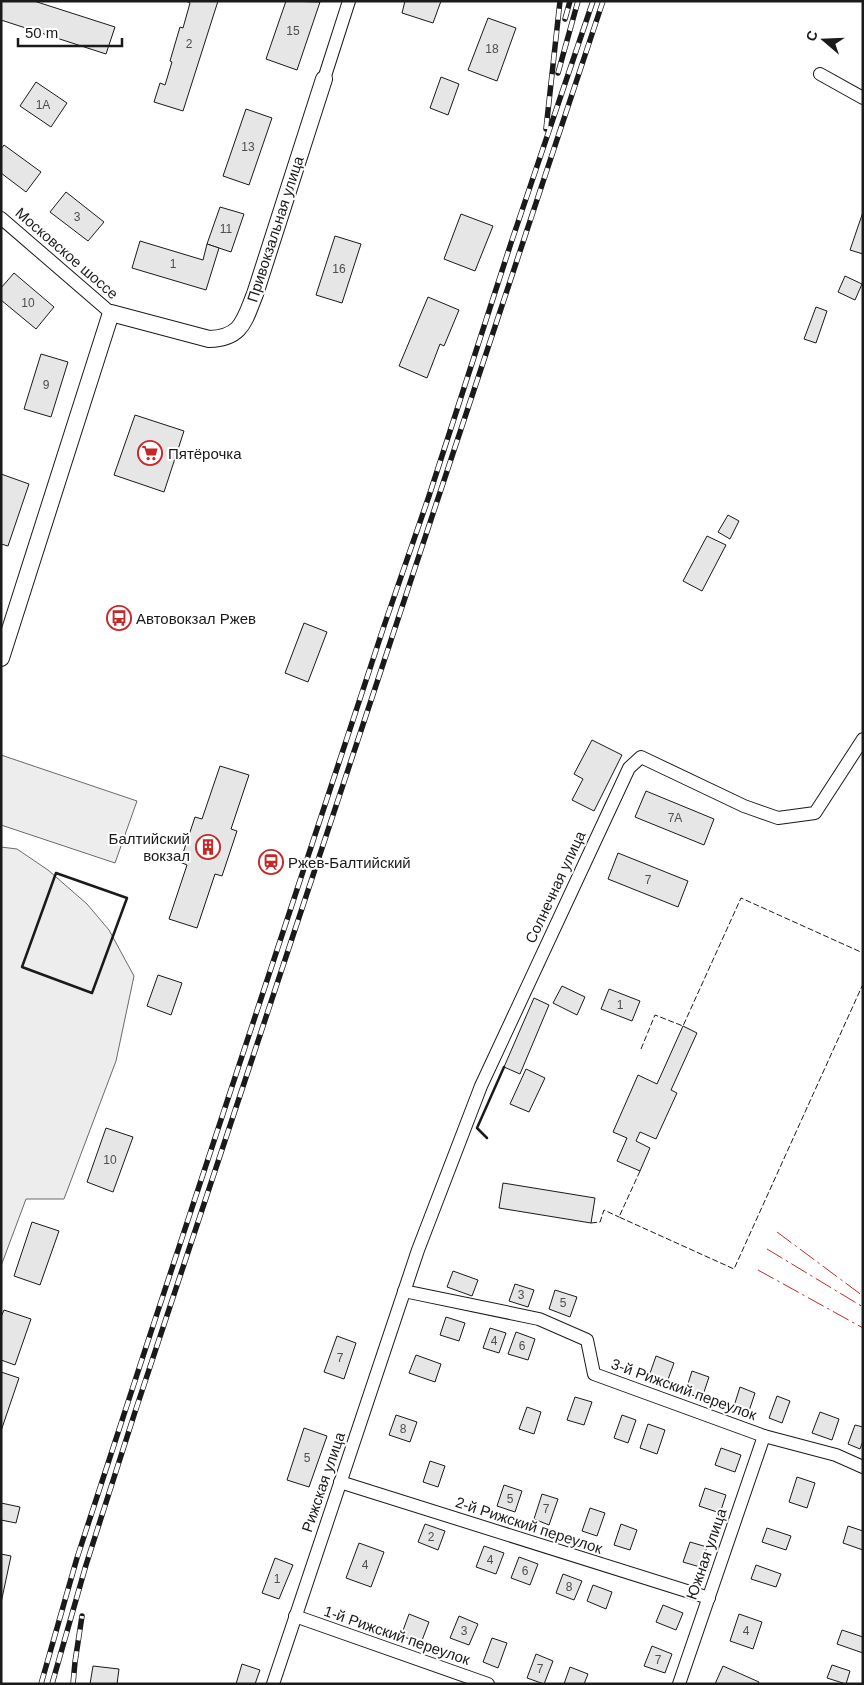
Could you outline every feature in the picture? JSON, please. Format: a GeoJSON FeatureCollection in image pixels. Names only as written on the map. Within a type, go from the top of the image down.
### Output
{"type":"FeatureCollection","features":[{"type":"Feature","properties":{"kind":"street","name":"Привокзальная улица"},"geometry":{"type":"LineString","coordinates":[[112,313],[210,339],[224,338],[232,335],[239,328],[255,294],[349,1]]}},
{"type":"Feature","properties":{"kind":"street"},"geometry":{"type":"LineString","coordinates":[[820,74],[863,98]]}},
{"type":"Feature","properties":{"kind":"street","name":"Московское шоссе"},"geometry":{"type":"LineString","coordinates":[[1,218],[112,313]]}},
{"type":"Feature","properties":{"kind":"street"},"geometry":{"type":"LineString","coordinates":[[1,658],[7,627],[112,313]]}},
{"type":"Feature","properties":{"kind":"street","name":"Солнечная улица"},"geometry":{"type":"LineString","coordinates":[[404,1292],[418,1250],[481,1086],[629,768],[641,757],[744,806],[778,818],[815,813],[863,739]]}},
{"type":"Feature","properties":{"kind":"street","name":"3-й Рижский переулок"},"geometry":{"type":"LineString","coordinates":[[404,1292],[539,1319],[587,1340],[594,1374],[764,1436],[836,1455],[863,1466]]}},
{"type":"Feature","properties":{"kind":"street","name":"Рижская улица"},"geometry":{"type":"LineString","coordinates":[[273,1684],[404,1292]]}},
{"type":"Feature","properties":{"kind":"street","name":"Южная улица"},"geometry":{"type":"LineString","coordinates":[[679,1684],[764,1436]]}},
{"type":"Feature","properties":{"kind":"street","name":"2-й Рижский переулок"},"geometry":{"type":"LineString","coordinates":[[340,1482],[709,1598]]}},
{"type":"Feature","properties":{"kind":"street","name":"1-й Рижский переулок"},"geometry":{"type":"LineString","coordinates":[[295,1616],[488,1684]]}},
{"type":"Feature","properties":{"kind":"shaded area"},"geometry":{"type":"Polygon","coordinates":[[[1,755],[137,801],[115,863],[1,825],[1,755]]]}},
{"type":"Feature","properties":{"kind":"shaded area"},"geometry":{"type":"Polygon","coordinates":[[[1,847],[17,849],[48,870],[87,904],[109,930],[134,976],[116,1061],[64,1199],[26,1199],[1,1266],[1,847]]]}},
{"type":"Feature","properties":{"kind":"building"},"geometry":{"type":"Polygon","coordinates":[[[1,1],[34,1],[115,27],[106,54],[1,20],[1,1]]]}},
{"type":"Feature","properties":{"kind":"building"},"geometry":{"type":"Polygon","coordinates":[[[186,1],[218,1],[183,111],[154,102],[160,83],[165,85],[180,27],[183,28],[190,3],[186,1]]]}},
{"type":"Feature","properties":{"kind":"building"},"geometry":{"type":"Polygon","coordinates":[[[286,1],[320,2],[297,70],[266,59],[286,1]]]}},
{"type":"Feature","properties":{"kind":"building"},"geometry":{"type":"Polygon","coordinates":[[[405,1],[441,1],[433,23],[402,13],[405,1]]]}},
{"type":"Feature","properties":{"kind":"building"},"geometry":{"type":"Polygon","coordinates":[[[488,18],[516,28],[497,81],[468,70],[488,18]]]}},
{"type":"Feature","properties":{"kind":"building"},"geometry":{"type":"Polygon","coordinates":[[[441,77],[459,84],[448,115],[430,108],[441,77]]]}},
{"type":"Feature","properties":{"kind":"building"},"geometry":{"type":"Polygon","coordinates":[[[36,82],[67,103],[51,127],[20,106],[36,82]]]}},
{"type":"Feature","properties":{"kind":"building"},"geometry":{"type":"Polygon","coordinates":[[[246,109],[272,118],[249,185],[223,176],[246,109]]]}},
{"type":"Feature","properties":{"kind":"building"},"geometry":{"type":"Polygon","coordinates":[[[4,145],[41,172],[26,192],[1,173],[1,149],[4,145]]]}},
{"type":"Feature","properties":{"kind":"building"},"geometry":{"type":"Polygon","coordinates":[[[66,192],[104,222],[88,241],[50,212],[66,192]]]}},
{"type":"Feature","properties":{"kind":"building"},"geometry":{"type":"Polygon","coordinates":[[[220,207],[244,214],[231,252],[207,244],[220,207]]]}},
{"type":"Feature","properties":{"kind":"building"},"geometry":{"type":"Polygon","coordinates":[[[863,212],[863,254],[850,250],[863,212]]]}},
{"type":"Feature","properties":{"kind":"building"},"geometry":{"type":"Polygon","coordinates":[[[461,214],[493,226],[475,271],[444,259],[461,214]]]}},
{"type":"Feature","properties":{"kind":"building"},"geometry":{"type":"Polygon","coordinates":[[[335,236],[361,244],[342,303],[316,295],[335,236]]]}},
{"type":"Feature","properties":{"kind":"building"},"geometry":{"type":"Polygon","coordinates":[[[140,241],[203,260],[207,244],[219,248],[206,290],[132,268],[140,241]]]}},
{"type":"Feature","properties":{"kind":"building"},"geometry":{"type":"Polygon","coordinates":[[[14,273],[54,307],[36,329],[1,300],[1,288],[14,273]]]}},
{"type":"Feature","properties":{"kind":"building"},"geometry":{"type":"Polygon","coordinates":[[[845,276],[862,284],[855,300],[838,292],[845,276]]]}},
{"type":"Feature","properties":{"kind":"building"},"geometry":{"type":"Polygon","coordinates":[[[428,297],[459,310],[444,346],[440,344],[427,378],[399,366],[428,297]]]}},
{"type":"Feature","properties":{"kind":"building"},"geometry":{"type":"Polygon","coordinates":[[[816,307],[827,311],[816,343],[804,339],[816,307]]]}},
{"type":"Feature","properties":{"kind":"building"},"geometry":{"type":"Polygon","coordinates":[[[41,354],[68,362],[51,417],[24,409],[41,354]]]}},
{"type":"Feature","properties":{"kind":"building","name":"Пятёрочка"},"geometry":{"type":"Polygon","coordinates":[[[135,415],[184,431],[164,492],[114,475],[135,415]]]}},
{"type":"Feature","properties":{"kind":"building"},"geometry":{"type":"Polygon","coordinates":[[[1,474],[29,484],[8,546],[1,544],[1,474]]]}},
{"type":"Feature","properties":{"kind":"building"},"geometry":{"type":"Polygon","coordinates":[[[728,515],[739,521],[730,539],[718,532],[728,515]]]}},
{"type":"Feature","properties":{"kind":"building"},"geometry":{"type":"Polygon","coordinates":[[[707,536],[726,545],[702,591],[683,581],[707,536]]]}},
{"type":"Feature","properties":{"kind":"building"},"geometry":{"type":"Polygon","coordinates":[[[304,623],[327,632],[308,682],[285,673],[304,623]]]}},
{"type":"Feature","properties":{"kind":"building"},"geometry":{"type":"Polygon","coordinates":[[[592,740],[622,755],[594,811],[572,800],[583,779],[574,774],[592,740]]]}},
{"type":"Feature","properties":{"kind":"building","name":"Балтийский вокзал"},"geometry":{"type":"Polygon","coordinates":[[[220,766],[249,775],[231,829],[237,831],[222,876],[215,874],[197,928],[169,919],[187,865],[180,862],[195,817],[202,819],[220,766]]]}},
{"type":"Feature","properties":{"kind":"building"},"geometry":{"type":"Polygon","coordinates":[[[646,791],[714,819],[704,845],[635,817],[646,791]]]}},
{"type":"Feature","properties":{"kind":"building"},"geometry":{"type":"Polygon","coordinates":[[[618,853],[688,881],[678,907],[608,879],[618,853]]]}},
{"type":"Feature","properties":{"kind":"building"},"geometry":{"type":"Polygon","coordinates":[[[158,975],[182,983],[171,1015],[147,1006],[158,975]]]}},
{"type":"Feature","properties":{"kind":"building"},"geometry":{"type":"Polygon","coordinates":[[[562,986],[585,997],[577,1015],[553,1003],[562,986]]]}},
{"type":"Feature","properties":{"kind":"building"},"geometry":{"type":"Polygon","coordinates":[[[609,989],[640,1001],[632,1021],[601,1009],[609,989]]]}},
{"type":"Feature","properties":{"kind":"building"},"geometry":{"type":"Polygon","coordinates":[[[534,998],[549,1005],[520,1074],[504,1067],[534,998]]]}},
{"type":"Feature","properties":{"kind":"building"},"geometry":{"type":"Polygon","coordinates":[[[683,1026],[697,1033],[671,1090],[677,1093],[656,1139],[640,1132],[636,1141],[650,1148],[640,1171],[617,1161],[627,1138],[613,1132],[638,1075],[657,1084],[683,1026]]]}},
{"type":"Feature","properties":{"kind":"building"},"geometry":{"type":"Polygon","coordinates":[[[526,1069],[545,1078],[529,1112],[510,1104],[526,1069]]]}},
{"type":"Feature","properties":{"kind":"building"},"geometry":{"type":"Polygon","coordinates":[[[106,1128],[133,1137],[113,1192],[87,1182],[106,1128]]]}},
{"type":"Feature","properties":{"kind":"building"},"geometry":{"type":"Polygon","coordinates":[[[503,1183],[595,1198],[591,1223],[499,1208],[503,1183]]]}},
{"type":"Feature","properties":{"kind":"building"},"geometry":{"type":"Polygon","coordinates":[[[32,1222],[59,1231],[40,1285],[14,1276],[32,1222]]]}},
{"type":"Feature","properties":{"kind":"building"},"geometry":{"type":"Polygon","coordinates":[[[453,1271],[478,1280],[472,1296],[447,1287],[453,1271]]]}},
{"type":"Feature","properties":{"kind":"building"},"geometry":{"type":"Polygon","coordinates":[[[515,1284],[534,1290],[528,1307],[509,1301],[515,1284]]]}},
{"type":"Feature","properties":{"kind":"building"},"geometry":{"type":"Polygon","coordinates":[[[555,1290],[577,1297],[570,1317],[549,1309],[555,1290]]]}},
{"type":"Feature","properties":{"kind":"building"},"geometry":{"type":"Polygon","coordinates":[[[4,1310],[31,1319],[15,1365],[1,1360],[1,1317],[4,1310]]]}},
{"type":"Feature","properties":{"kind":"building"},"geometry":{"type":"Polygon","coordinates":[[[446,1317],[465,1323],[459,1341],[440,1335],[446,1317]]]}},
{"type":"Feature","properties":{"kind":"building"},"geometry":{"type":"Polygon","coordinates":[[[490,1328],[506,1333],[499,1353],[483,1348],[490,1328]]]}},
{"type":"Feature","properties":{"kind":"building"},"geometry":{"type":"Polygon","coordinates":[[[516,1332],[535,1339],[528,1360],[508,1354],[516,1332]]]}},
{"type":"Feature","properties":{"kind":"building"},"geometry":{"type":"Polygon","coordinates":[[[337,1336],[356,1343],[344,1379],[324,1372],[337,1336]]]}},
{"type":"Feature","properties":{"kind":"building"},"geometry":{"type":"Polygon","coordinates":[[[416,1355],[441,1364],[435,1382],[409,1373],[416,1355]]]}},
{"type":"Feature","properties":{"kind":"building"},"geometry":{"type":"Polygon","coordinates":[[[656,1356],[674,1363],[666,1385],[648,1379],[656,1356]]]}},
{"type":"Feature","properties":{"kind":"building"},"geometry":{"type":"Polygon","coordinates":[[[692,1371],[709,1377],[702,1398],[685,1393],[692,1371]]]}},
{"type":"Feature","properties":{"kind":"building"},"geometry":{"type":"Polygon","coordinates":[[[1,1372],[19,1378],[1,1431],[1,1372]]]}},
{"type":"Feature","properties":{"kind":"building"},"geometry":{"type":"Polygon","coordinates":[[[740,1387],[755,1393],[749,1411],[734,1406],[740,1387]]]}},
{"type":"Feature","properties":{"kind":"building"},"geometry":{"type":"Polygon","coordinates":[[[777,1396],[790,1401],[782,1423],[769,1418],[777,1396]]]}},
{"type":"Feature","properties":{"kind":"building"},"geometry":{"type":"Polygon","coordinates":[[[575,1397],[592,1402],[584,1425],[567,1420],[575,1397]]]}},
{"type":"Feature","properties":{"kind":"building"},"geometry":{"type":"Polygon","coordinates":[[[527,1407],[541,1412],[534,1434],[519,1429],[527,1407]]]}},
{"type":"Feature","properties":{"kind":"building"},"geometry":{"type":"Polygon","coordinates":[[[820,1412],[839,1419],[832,1440],[812,1433],[820,1412]]]}},
{"type":"Feature","properties":{"kind":"building"},"geometry":{"type":"Polygon","coordinates":[[[396,1415],[417,1422],[410,1442],[389,1435],[396,1415]]]}},
{"type":"Feature","properties":{"kind":"building"},"geometry":{"type":"Polygon","coordinates":[[[622,1415],[636,1420],[628,1443],[614,1438],[622,1415]]]}},
{"type":"Feature","properties":{"kind":"building"},"geometry":{"type":"Polygon","coordinates":[[[648,1424],[665,1430],[657,1454],[640,1448],[648,1424]]]}},
{"type":"Feature","properties":{"kind":"building"},"geometry":{"type":"Polygon","coordinates":[[[855,1425],[863,1427],[863,1441],[860,1449],[848,1444],[855,1425]]]}},
{"type":"Feature","properties":{"kind":"building"},"geometry":{"type":"Polygon","coordinates":[[[304,1428],[327,1436],[309,1487],[287,1480],[304,1428]]]}},
{"type":"Feature","properties":{"kind":"building"},"geometry":{"type":"Polygon","coordinates":[[[721,1448],[741,1455],[735,1472],[715,1465],[721,1448]]]}},
{"type":"Feature","properties":{"kind":"building"},"geometry":{"type":"Polygon","coordinates":[[[430,1461],[445,1466],[438,1487],[423,1482],[430,1461]]]}},
{"type":"Feature","properties":{"kind":"building"},"geometry":{"type":"Polygon","coordinates":[[[797,1477],[815,1483],[807,1508],[789,1502],[797,1477]]]}},
{"type":"Feature","properties":{"kind":"building"},"geometry":{"type":"Polygon","coordinates":[[[504,1485],[522,1491],[515,1512],[497,1506],[504,1485]]]}},
{"type":"Feature","properties":{"kind":"building"},"geometry":{"type":"Polygon","coordinates":[[[705,1488],[726,1495],[720,1513],[699,1506],[705,1488]]]}},
{"type":"Feature","properties":{"kind":"building"},"geometry":{"type":"Polygon","coordinates":[[[542,1494],[558,1499],[549,1525],[534,1519],[542,1494]]]}},
{"type":"Feature","properties":{"kind":"building"},"geometry":{"type":"Polygon","coordinates":[[[1,1503],[20,1507],[16,1523],[1,1520],[1,1503]]]}},
{"type":"Feature","properties":{"kind":"building"},"geometry":{"type":"Polygon","coordinates":[[[590,1508],[605,1513],[597,1536],[582,1531],[590,1508]]]}},
{"type":"Feature","properties":{"kind":"building"},"geometry":{"type":"Polygon","coordinates":[[[425,1524],[445,1531],[438,1550],[418,1542],[425,1524]]]}},
{"type":"Feature","properties":{"kind":"building"},"geometry":{"type":"Polygon","coordinates":[[[621,1524],[637,1530],[630,1550],[614,1545],[621,1524]]]}},
{"type":"Feature","properties":{"kind":"building"},"geometry":{"type":"Polygon","coordinates":[[[848,1526],[863,1531],[863,1550],[843,1543],[848,1526]]]}},
{"type":"Feature","properties":{"kind":"building"},"geometry":{"type":"Polygon","coordinates":[[[767,1528],[791,1536],[786,1550],[762,1542],[767,1528]]]}},
{"type":"Feature","properties":{"kind":"building"},"geometry":{"type":"Polygon","coordinates":[[[690,1542],[707,1547],[700,1567],[683,1562],[690,1542]]]}},
{"type":"Feature","properties":{"kind":"building"},"geometry":{"type":"Polygon","coordinates":[[[359,1543],[384,1552],[371,1587],[346,1578],[359,1543]]]}},
{"type":"Feature","properties":{"kind":"building"},"geometry":{"type":"Polygon","coordinates":[[[484,1546],[504,1553],[496,1574],[476,1567],[484,1546]]]}},
{"type":"Feature","properties":{"kind":"building"},"geometry":{"type":"Polygon","coordinates":[[[1,1554],[11,1556],[1,1603],[1,1554]]]}},
{"type":"Feature","properties":{"kind":"building"},"geometry":{"type":"Polygon","coordinates":[[[519,1557],[538,1564],[530,1585],[511,1578],[519,1557]]]}},
{"type":"Feature","properties":{"kind":"building"},"geometry":{"type":"Polygon","coordinates":[[[275,1558],[293,1565],[279,1599],[262,1593],[275,1558]]]}},
{"type":"Feature","properties":{"kind":"building"},"geometry":{"type":"Polygon","coordinates":[[[756,1565],[781,1574],[776,1587],[751,1579],[756,1565]]]}},
{"type":"Feature","properties":{"kind":"building"},"geometry":{"type":"Polygon","coordinates":[[[563,1574],[582,1581],[574,1600],[556,1593],[563,1574]]]}},
{"type":"Feature","properties":{"kind":"building"},"geometry":{"type":"Polygon","coordinates":[[[593,1585],[612,1592],[606,1609],[587,1601],[593,1585]]]}},
{"type":"Feature","properties":{"kind":"building"},"geometry":{"type":"Polygon","coordinates":[[[663,1605],[683,1613],[676,1630],[656,1622],[663,1605]]]}},
{"type":"Feature","properties":{"kind":"building"},"geometry":{"type":"Polygon","coordinates":[[[409,1614],[429,1622],[421,1643],[401,1636],[409,1614]]]}},
{"type":"Feature","properties":{"kind":"building"},"geometry":{"type":"Polygon","coordinates":[[[739,1614],[762,1622],[753,1649],[730,1641],[739,1614]]]}},
{"type":"Feature","properties":{"kind":"building"},"geometry":{"type":"Polygon","coordinates":[[[459,1616],[478,1624],[469,1645],[450,1638],[459,1616]]]}},
{"type":"Feature","properties":{"kind":"building"},"geometry":{"type":"Polygon","coordinates":[[[842,1630],[863,1637],[863,1653],[837,1644],[842,1630]]]}},
{"type":"Feature","properties":{"kind":"building"},"geometry":{"type":"Polygon","coordinates":[[[492,1638],[507,1643],[498,1668],[483,1662],[492,1638]]]}},
{"type":"Feature","properties":{"kind":"building"},"geometry":{"type":"Polygon","coordinates":[[[652,1646],[672,1654],[665,1673],[644,1666],[652,1646]]]}},
{"type":"Feature","properties":{"kind":"building"},"geometry":{"type":"Polygon","coordinates":[[[536,1654],[553,1661],[544,1684],[527,1678],[536,1654]]]}},
{"type":"Feature","properties":{"kind":"building"},"geometry":{"type":"Polygon","coordinates":[[[242,1664],[260,1670],[255,1684],[236,1684],[242,1664]]]}},
{"type":"Feature","properties":{"kind":"building"},"geometry":{"type":"Polygon","coordinates":[[[832,1665],[850,1671],[846,1684],[827,1678],[832,1665]]]}},
{"type":"Feature","properties":{"kind":"building"},"geometry":{"type":"Polygon","coordinates":[[[93,1666],[119,1669],[117,1684],[90,1684],[93,1666]]]}},
{"type":"Feature","properties":{"kind":"building"},"geometry":{"type":"Polygon","coordinates":[[[723,1666],[759,1682],[758,1684],[715,1684],[723,1666]]]}},
{"type":"Feature","properties":{"kind":"building"},"geometry":{"type":"Polygon","coordinates":[[[570,1667],[588,1674],[584,1684],[564,1684],[570,1667]]]}},
{"type":"Feature","properties":{"kind":"railway"},"geometry":{"type":"LineString","coordinates":[[546,129],[560,1]]}},
{"type":"Feature","properties":{"kind":"railway"},"geometry":{"type":"LineString","coordinates":[[565,19],[570,1]]}},
{"type":"Feature","properties":{"kind":"railway"},"geometry":{"type":"LineString","coordinates":[[558,73],[578,1]]}},
{"type":"Feature","properties":{"kind":"railway"},"geometry":{"type":"LineString","coordinates":[[41,1684],[77,1558],[148,1341],[384,626],[429,496],[511,243],[593,1]]}},
{"type":"Feature","properties":{"kind":"railway"},"geometry":{"type":"LineString","coordinates":[[52,1684],[86,1565],[135,1412],[603,1]]}},
{"type":"Feature","properties":{"kind":"railway"},"geometry":{"type":"LineString","coordinates":[[73,1684],[82,1616]]}},
{"type":"Feature","properties":{"kind":"fence"},"geometry":{"type":"LineString","coordinates":[[641,1049],[655,1015],[683,1026],[741,898],[863,953]]}},
{"type":"Feature","properties":{"kind":"fence"},"geometry":{"type":"LineString","coordinates":[[640,1171],[619,1217],[734,1269],[863,984]]}},
{"type":"Feature","properties":{"kind":"fence"},"geometry":{"type":"LineString","coordinates":[[591,1223],[600,1222],[604,1210],[619,1217]]}},
{"type":"Feature","properties":{"kind":"wall"},"geometry":{"type":"LineString","coordinates":[[56,873],[127,898],[92,993],[22,967],[56,873]]}},
{"type":"Feature","properties":{"kind":"wall"},"geometry":{"type":"LineString","coordinates":[[487,1138],[477,1128],[504,1067]]}},
{"type":"Feature","properties":{"kind":"power"},"geometry":{"type":"LineString","coordinates":[[777,1232],[863,1296]]}},
{"type":"Feature","properties":{"kind":"power"},"geometry":{"type":"LineString","coordinates":[[767,1249],[863,1307]]}},
{"type":"Feature","properties":{"kind":"power"},"geometry":{"type":"LineString","coordinates":[[758,1270],[863,1328]]}},
{"type":"Feature","properties":{"kind":"place","name":"Пятёрочка"},"geometry":{"type":"Point","coordinates":[150,453]}},
{"type":"Feature","properties":{"kind":"place","name":"Автовокзал Ржев"},"geometry":{"type":"Point","coordinates":[119,618]}},
{"type":"Feature","properties":{"kind":"place","name":"Балтийский вокзал"},"geometry":{"type":"Point","coordinates":[208,847]}},
{"type":"Feature","properties":{"kind":"place","name":"Ржев-Балтийский"},"geometry":{"type":"Point","coordinates":[271,862]}}]}
